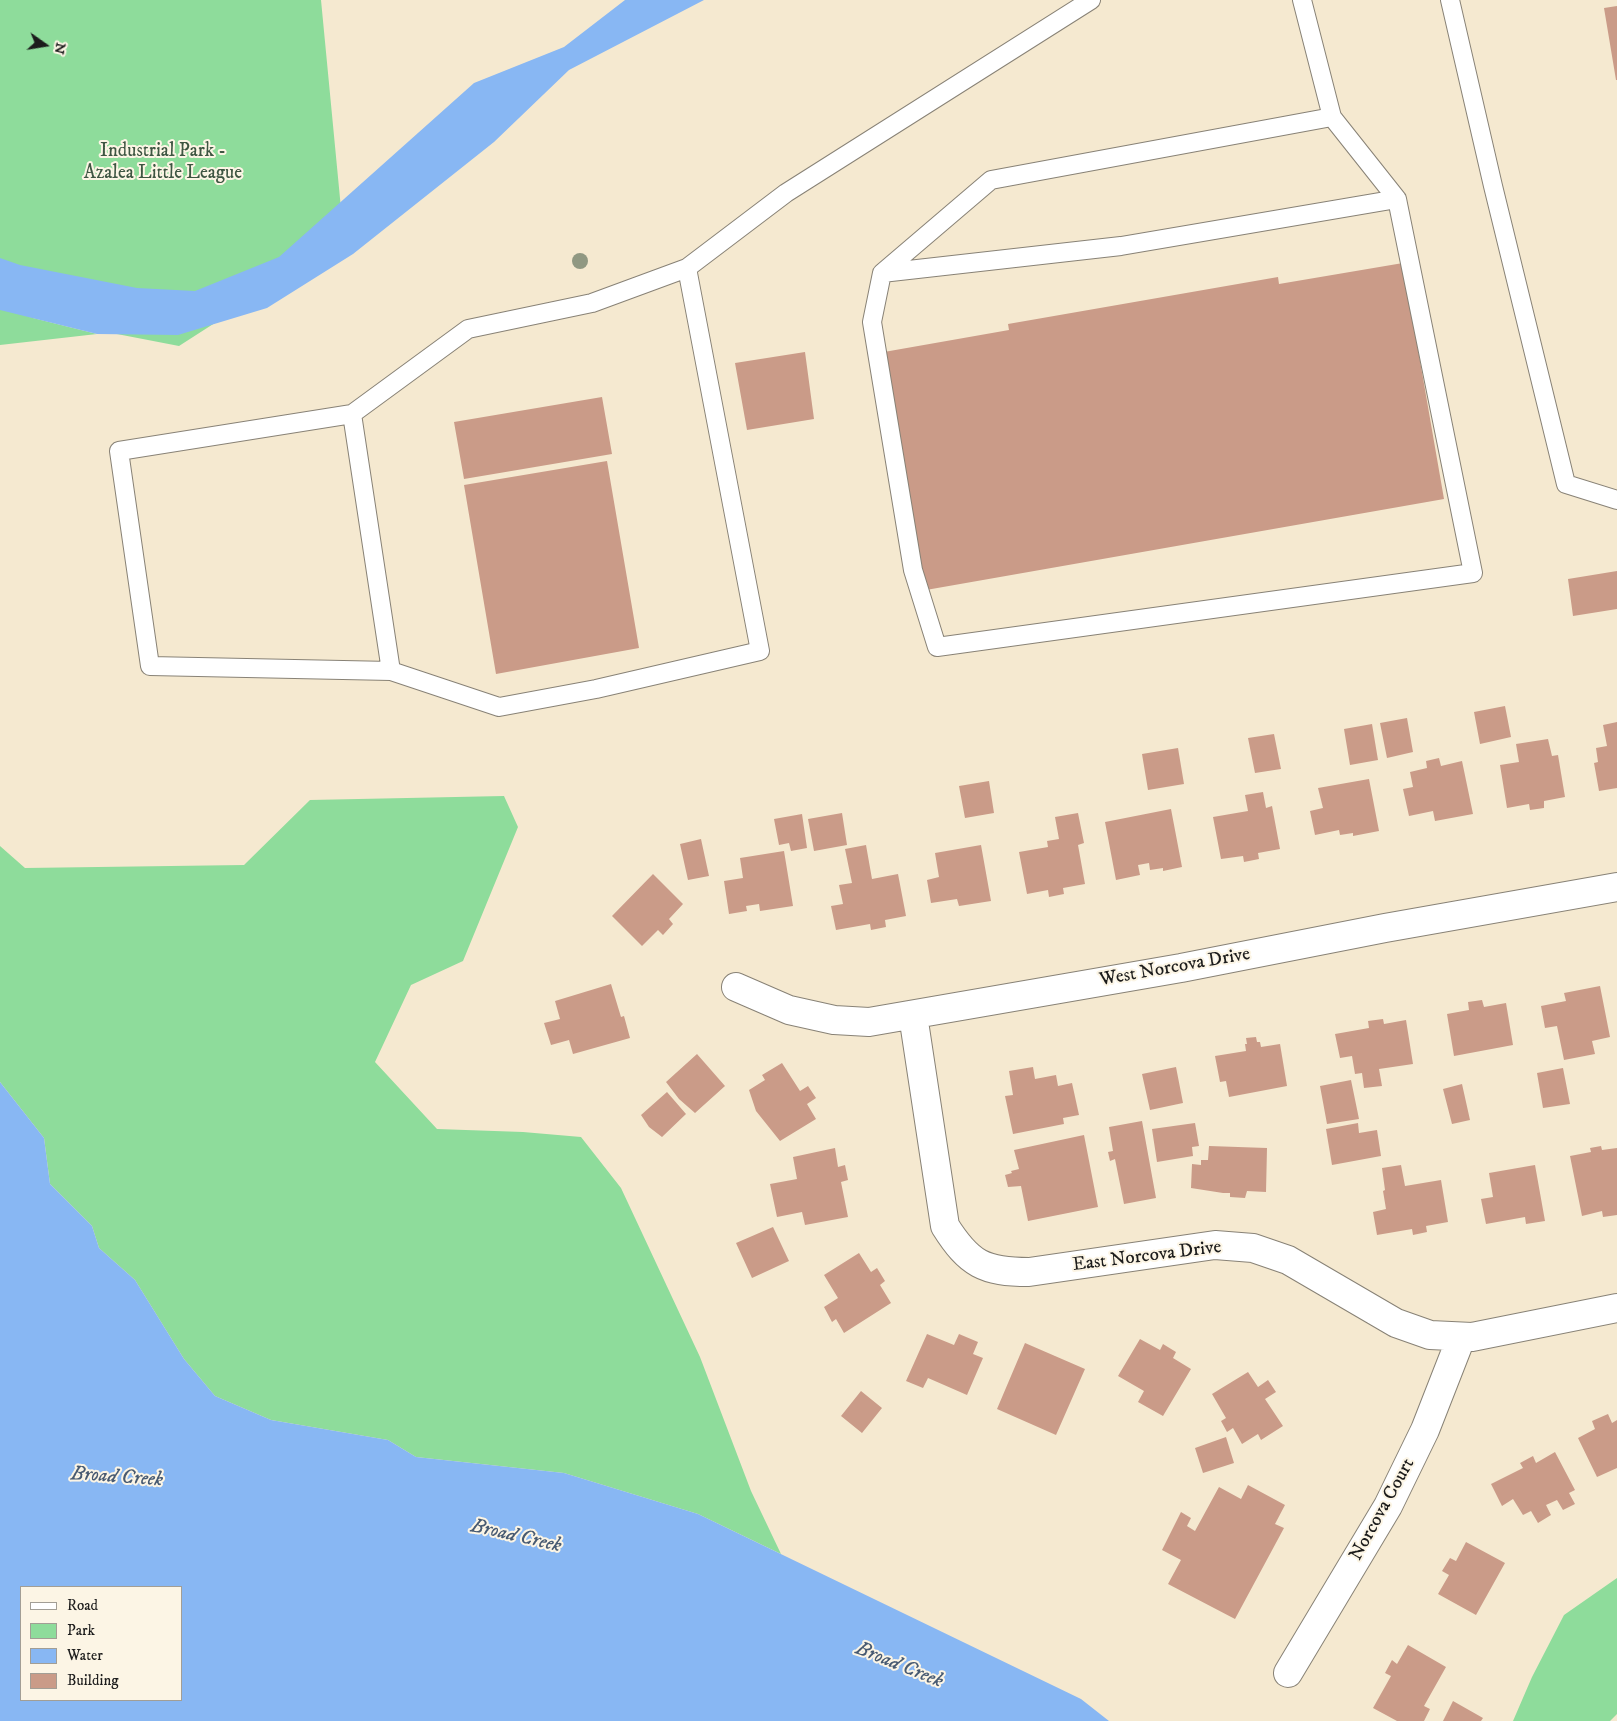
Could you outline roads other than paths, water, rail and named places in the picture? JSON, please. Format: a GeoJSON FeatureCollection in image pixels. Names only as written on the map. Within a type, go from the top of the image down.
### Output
{"type":"FeatureCollection","features":[{"type":"Feature","properties":{"kind":"street","name":"West Norcova Drive"},"geometry":{"type":"LineString","coordinates":[[736,987],[789,1010],[834,1020],[869,1022],[1617,887]]}},
{"type":"Feature","properties":{"kind":"street","name":"East Norcova Drive"},"geometry":{"type":"LineString","coordinates":[[913,1015],[945,1226],[959,1248],[979,1264],[1004,1272],[1029,1272],[1215,1244],[1252,1248],[1288,1260],[1396,1323],[1430,1335],[1461,1338],[1617,1308]]}},
{"type":"Feature","properties":{"kind":"street","name":"Norcova Court"},"geometry":{"type":"LineString","coordinates":[[1288,1673],[1388,1506],[1425,1430],[1461,1338]]}},
{"type":"Feature","properties":{"kind":"lane"},"geometry":{"type":"LineString","coordinates":[[687,268],[760,651],[596,688],[499,707],[391,671],[150,666],[119,451],[352,414],[468,329],[592,303],[687,268],[786,192],[1091,0]]}},
{"type":"Feature","properties":{"kind":"lane"},"geometry":{"type":"LineString","coordinates":[[1302,0],[1332,116],[1397,199],[1473,573],[937,647],[913,570],[872,322],[882,273],[991,180],[1332,116]]}},
{"type":"Feature","properties":{"kind":"lane"},"geometry":{"type":"LineString","coordinates":[[1450,0],[1495,195],[1566,484],[1617,500]]}},
{"type":"Feature","properties":{"kind":"lane"},"geometry":{"type":"LineString","coordinates":[[882,273],[1121,246],[1397,199]]}},
{"type":"Feature","properties":{"kind":"lane"},"geometry":{"type":"LineString","coordinates":[[352,414],[391,671]]}},
{"type":"Feature","properties":{"kind":"water"},"geometry":{"type":"Polygon","coordinates":[[[625,0],[704,0],[569,70],[494,142],[353,254],[267,308],[178,335],[97,334],[0,310],[0,258],[20,265],[137,288],[195,291],[279,257],[474,83],[564,47],[625,0]]]}},
{"type":"Feature","properties":{"kind":"water","name":"Broad Creek"},"geometry":{"type":"Polygon","coordinates":[[[0,1082],[44,1138],[50,1184],[92,1226],[99,1248],[135,1280],[184,1359],[215,1396],[271,1420],[388,1440],[416,1457],[564,1473],[698,1514],[1081,1699],[1109,1721],[0,1721],[0,1082]]]}},
{"type":"Feature","properties":{"kind":"park label","name":"Industrial Park - Azalea Little League"},"geometry":{"type":"Point","coordinates":[163,163]}}]}
